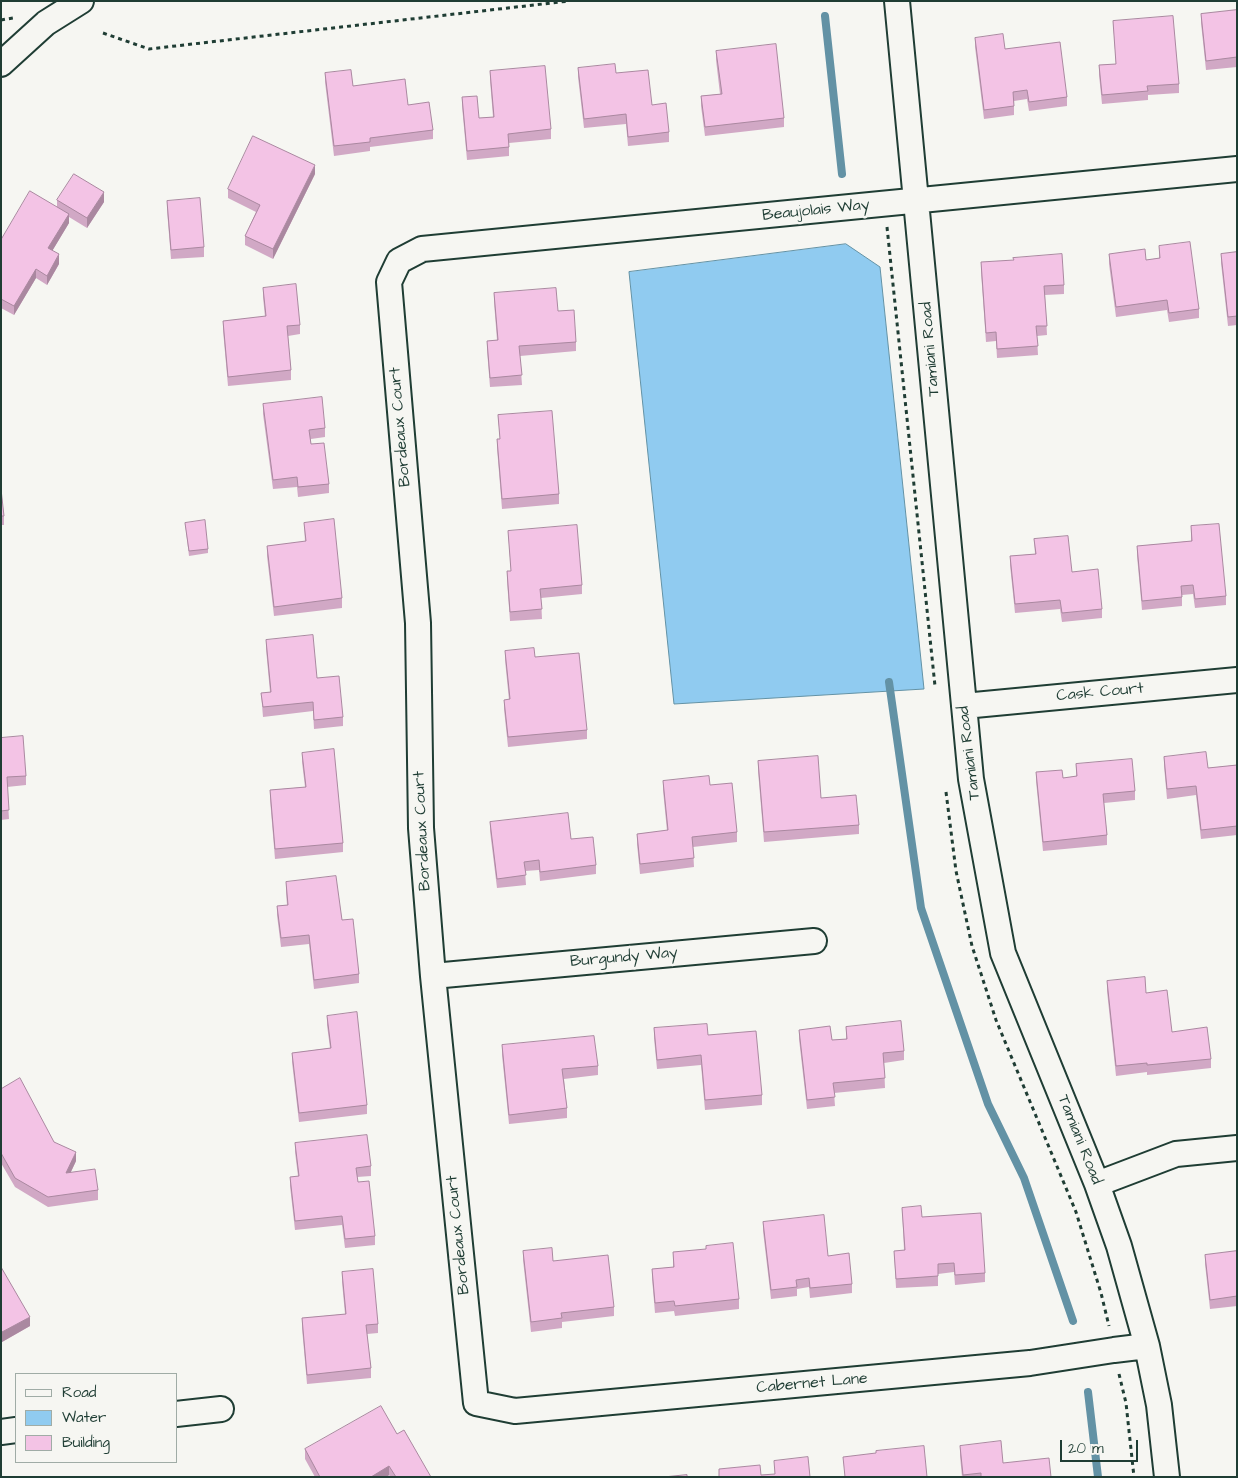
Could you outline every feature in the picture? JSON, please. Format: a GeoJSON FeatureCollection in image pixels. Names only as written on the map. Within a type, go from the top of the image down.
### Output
{"type":"FeatureCollection","features":[{"type":"Feature","properties":{"kind":"street"},"geometry":{"type":"LineString","coordinates":[[1,64],[46,23],[81,1]]}},
{"type":"Feature","properties":{"kind":"street","name":"Tamiani Road"},"geometry":{"type":"LineString","coordinates":[[897,1],[971,779],[1003,953],[1097,1184],[1119,1246],[1147,1346],[1159,1404],[1167,1477]]}},
{"type":"Feature","properties":{"kind":"street","name":"Beaujolais Way"},"geometry":{"type":"LineString","coordinates":[[399,261],[422,249],[1237,169]]}},
{"type":"Feature","properties":{"kind":"street","name":"Bordeaux Court"},"geometry":{"type":"LineString","coordinates":[[399,261],[389,282],[418,623],[421,828],[433,976],[476,1403]]}},
{"type":"Feature","properties":{"kind":"street","name":"Cask Court"},"geometry":{"type":"LineString","coordinates":[[964,706],[1237,680]]}},
{"type":"Feature","properties":{"kind":"street","name":"Burgundy Way"},"geometry":{"type":"LineString","coordinates":[[433,976],[814,941]]}},
{"type":"Feature","properties":{"kind":"street"},"geometry":{"type":"LineString","coordinates":[[1097,1184],[1176,1154],[1237,1148]]}},
{"type":"Feature","properties":{"kind":"street","name":"Cabernet Lane"},"geometry":{"type":"LineString","coordinates":[[476,1403],[515,1411],[1030,1363],[1147,1346]]}},
{"type":"Feature","properties":{"kind":"street"},"geometry":{"type":"LineString","coordinates":[[178,1414],[220,1409]]}},
{"type":"Feature","properties":{"kind":"street"},"geometry":{"type":"LineString","coordinates":[[1,1432],[15,1430]]}},
{"type":"Feature","properties":{"kind":"path"},"geometry":{"type":"LineString","coordinates":[[103,33],[149,49],[569,1]]}},
{"type":"Feature","properties":{"kind":"path"},"geometry":{"type":"LineString","coordinates":[[1,20],[16,18]]}},
{"type":"Feature","properties":{"kind":"water"},"geometry":{"type":"Polygon","coordinates":[[[846,244],[880,267],[924,689],[674,704],[629,272],[846,244]]]}},
{"type":"Feature","properties":{"kind":"building"},"geometry":{"type":"Polygon","coordinates":[[[1237,10],[1237,57],[1206,61],[1201,14],[1237,10]]]}},
{"type":"Feature","properties":{"kind":"building"},"geometry":{"type":"Polygon","coordinates":[[[1173,16],[1179,84],[1147,86],[1148,91],[1102,95],[1099,65],[1116,64],[1113,21],[1173,16]]]}},
{"type":"Feature","properties":{"kind":"building"},"geometry":{"type":"Polygon","coordinates":[[[1003,34],[1005,49],[1060,42],[1067,97],[1029,102],[1027,90],[1013,92],[1014,106],[984,110],[975,38],[1003,34]]]}},
{"type":"Feature","properties":{"kind":"building"},"geometry":{"type":"Polygon","coordinates":[[[776,44],[784,118],[705,127],[701,96],[722,94],[716,51],[776,44]]]}},
{"type":"Feature","properties":{"kind":"building"},"geometry":{"type":"Polygon","coordinates":[[[615,64],[616,73],[648,70],[652,105],[666,103],[669,132],[628,137],[626,114],[584,119],[578,68],[615,64]]]}},
{"type":"Feature","properties":{"kind":"building"},"geometry":{"type":"Polygon","coordinates":[[[545,66],[551,129],[508,134],[509,147],[467,151],[462,97],[477,96],[479,118],[494,117],[490,71],[545,66]]]}},
{"type":"Feature","properties":{"kind":"building"},"geometry":{"type":"Polygon","coordinates":[[[351,70],[353,86],[405,79],[408,105],[429,102],[433,130],[370,138],[370,142],[334,146],[325,73],[351,70]]]}},
{"type":"Feature","properties":{"kind":"building"},"geometry":{"type":"Polygon","coordinates":[[[253,136],[315,165],[273,249],[245,236],[260,205],[228,189],[253,136]]]}},
{"type":"Feature","properties":{"kind":"building"},"geometry":{"type":"Polygon","coordinates":[[[74,174],[104,192],[87,218],[57,200],[74,174]]]}},
{"type":"Feature","properties":{"kind":"building"},"geometry":{"type":"Polygon","coordinates":[[[30,191],[69,214],[48,248],[59,254],[47,276],[36,269],[14,306],[1,299],[1,240],[30,191]]]}},
{"type":"Feature","properties":{"kind":"building"},"geometry":{"type":"Polygon","coordinates":[[[200,198],[204,247],[171,250],[167,201],[200,198]]]}},
{"type":"Feature","properties":{"kind":"building"},"geometry":{"type":"Polygon","coordinates":[[[1190,242],[1199,309],[1169,313],[1167,300],[1116,307],[1109,254],[1145,249],[1146,260],[1160,258],[1159,246],[1190,242]]]}},
{"type":"Feature","properties":{"kind":"building"},"geometry":{"type":"Polygon","coordinates":[[[1237,252],[1237,316],[1228,317],[1221,254],[1237,252]]]}},
{"type":"Feature","properties":{"kind":"building"},"geometry":{"type":"Polygon","coordinates":[[[1062,254],[1064,285],[1044,286],[1047,326],[1036,326],[1038,346],[997,349],[996,332],[986,333],[981,262],[1062,254]]]}},
{"type":"Feature","properties":{"kind":"building"},"geometry":{"type":"Polygon","coordinates":[[[296,284],[300,325],[287,326],[291,370],[228,377],[223,321],[266,316],[263,288],[296,284]]]}},
{"type":"Feature","properties":{"kind":"building"},"geometry":{"type":"Polygon","coordinates":[[[556,288],[558,311],[574,310],[576,342],[519,346],[522,375],[490,378],[487,341],[498,340],[494,293],[556,288]]]}},
{"type":"Feature","properties":{"kind":"building"},"geometry":{"type":"Polygon","coordinates":[[[322,397],[325,428],[309,430],[311,444],[324,443],[329,484],[298,487],[297,477],[273,480],[263,404],[322,397]]]}},
{"type":"Feature","properties":{"kind":"building"},"geometry":{"type":"Polygon","coordinates":[[[552,411],[559,494],[502,499],[497,439],[500,439],[498,415],[552,411]]]}},
{"type":"Feature","properties":{"kind":"building"},"geometry":{"type":"Polygon","coordinates":[[[1,489],[4,516],[1,516],[1,489]]]}},
{"type":"Feature","properties":{"kind":"building"},"geometry":{"type":"Polygon","coordinates":[[[334,519],[342,598],[274,607],[267,546],[306,541],[304,523],[334,519]]]}},
{"type":"Feature","properties":{"kind":"building"},"geometry":{"type":"Polygon","coordinates":[[[205,520],[208,549],[189,551],[185,523],[205,520]]]}},
{"type":"Feature","properties":{"kind":"building"},"geometry":{"type":"Polygon","coordinates":[[[1219,524],[1226,596],[1195,599],[1193,585],[1181,586],[1182,597],[1142,601],[1137,546],[1192,541],[1191,526],[1219,524]]]}},
{"type":"Feature","properties":{"kind":"building"},"geometry":{"type":"Polygon","coordinates":[[[577,525],[582,585],[540,589],[542,609],[510,612],[507,571],[511,571],[508,531],[577,525]]]}},
{"type":"Feature","properties":{"kind":"building"},"geometry":{"type":"Polygon","coordinates":[[[1068,536],[1072,572],[1098,569],[1102,609],[1062,613],[1060,600],[1015,604],[1010,556],[1036,554],[1034,539],[1068,536]]]}},
{"type":"Feature","properties":{"kind":"building"},"geometry":{"type":"Polygon","coordinates":[[[313,635],[317,678],[339,676],[343,717],[314,720],[313,702],[263,707],[261,693],[271,692],[266,640],[313,635]]]}},
{"type":"Feature","properties":{"kind":"building"},"geometry":{"type":"Polygon","coordinates":[[[534,648],[535,657],[579,653],[587,730],[508,737],[504,700],[510,699],[505,651],[534,648]]]}},
{"type":"Feature","properties":{"kind":"building"},"geometry":{"type":"Polygon","coordinates":[[[23,736],[26,776],[7,777],[9,810],[1,811],[1,738],[23,736]]]}},
{"type":"Feature","properties":{"kind":"building"},"geometry":{"type":"Polygon","coordinates":[[[334,749],[343,843],[275,849],[270,790],[306,787],[302,753],[334,749]]]}},
{"type":"Feature","properties":{"kind":"building"},"geometry":{"type":"Polygon","coordinates":[[[1206,752],[1208,768],[1237,765],[1237,826],[1201,830],[1196,786],[1167,789],[1164,757],[1206,752]]]}},
{"type":"Feature","properties":{"kind":"building"},"geometry":{"type":"Polygon","coordinates":[[[818,756],[821,798],[856,795],[859,825],[764,832],[758,761],[818,756]]]}},
{"type":"Feature","properties":{"kind":"building"},"geometry":{"type":"Polygon","coordinates":[[[1132,759],[1135,791],[1103,794],[1107,835],[1043,842],[1036,772],[1062,770],[1063,778],[1077,776],[1076,764],[1132,759]]]}},
{"type":"Feature","properties":{"kind":"building"},"geometry":{"type":"Polygon","coordinates":[[[709,776],[710,785],[732,783],[737,832],[692,837],[694,858],[640,864],[637,834],[668,830],[663,781],[709,776]]]}},
{"type":"Feature","properties":{"kind":"building"},"geometry":{"type":"Polygon","coordinates":[[[568,813],[571,839],[593,837],[596,865],[540,872],[539,860],[524,862],[526,875],[497,879],[490,822],[568,813]]]}},
{"type":"Feature","properties":{"kind":"building"},"geometry":{"type":"Polygon","coordinates":[[[336,876],[342,920],[353,919],[359,974],[314,980],[309,935],[281,938],[277,906],[288,905],[286,882],[336,876]]]}},
{"type":"Feature","properties":{"kind":"building"},"geometry":{"type":"Polygon","coordinates":[[[1145,977],[1146,993],[1167,990],[1172,1032],[1207,1027],[1211,1059],[1116,1066],[1107,981],[1145,977]]]}},
{"type":"Feature","properties":{"kind":"building"},"geometry":{"type":"Polygon","coordinates":[[[357,1012],[367,1105],[299,1113],[292,1053],[331,1048],[327,1016],[357,1012]]]}},
{"type":"Feature","properties":{"kind":"building"},"geometry":{"type":"Polygon","coordinates":[[[901,1021],[904,1051],[883,1053],[885,1078],[833,1083],[835,1097],[807,1100],[799,1030],[830,1026],[832,1040],[847,1039],[846,1027],[901,1021]]]}},
{"type":"Feature","properties":{"kind":"building"},"geometry":{"type":"Polygon","coordinates":[[[707,1024],[708,1035],[756,1031],[762,1095],[705,1100],[701,1055],[657,1060],[654,1028],[707,1024]]]}},
{"type":"Feature","properties":{"kind":"building"},"geometry":{"type":"Polygon","coordinates":[[[594,1036],[598,1066],[562,1069],[567,1108],[509,1115],[502,1045],[594,1036]]]}},
{"type":"Feature","properties":{"kind":"building"},"geometry":{"type":"Polygon","coordinates":[[[20,1078],[54,1142],[76,1152],[66,1173],[95,1169],[98,1190],[48,1197],[15,1178],[1,1153],[1,1088],[20,1078]]]}},
{"type":"Feature","properties":{"kind":"building"},"geometry":{"type":"Polygon","coordinates":[[[367,1135],[371,1166],[356,1168],[358,1182],[369,1181],[375,1236],[345,1239],[342,1216],[295,1221],[290,1177],[299,1176],[295,1143],[367,1135]]]}},
{"type":"Feature","properties":{"kind":"building"},"geometry":{"type":"Polygon","coordinates":[[[921,1206],[922,1217],[981,1213],[985,1273],[955,1275],[954,1263],[938,1264],[938,1276],[896,1279],[894,1251],[905,1250],[902,1208],[921,1206]]]}},
{"type":"Feature","properties":{"kind":"building"},"geometry":{"type":"Polygon","coordinates":[[[824,1215],[828,1256],[849,1253],[852,1284],[810,1288],[809,1278],[796,1280],[797,1287],[771,1290],[763,1222],[824,1215]]]}},
{"type":"Feature","properties":{"kind":"building"},"geometry":{"type":"Polygon","coordinates":[[[733,1243],[739,1299],[675,1306],[674,1301],[655,1303],[652,1269],[674,1267],[673,1252],[706,1249],[706,1246],[733,1243]]]}},
{"type":"Feature","properties":{"kind":"building"},"geometry":{"type":"Polygon","coordinates":[[[552,1248],[553,1261],[608,1255],[614,1307],[561,1313],[562,1318],[531,1322],[523,1251],[552,1248]]]}},
{"type":"Feature","properties":{"kind":"building"},"geometry":{"type":"Polygon","coordinates":[[[1237,1251],[1237,1296],[1210,1300],[1205,1255],[1237,1251]]]}},
{"type":"Feature","properties":{"kind":"building"},"geometry":{"type":"Polygon","coordinates":[[[1,1267],[30,1317],[2,1332],[1,1330],[1,1267]]]}},
{"type":"Feature","properties":{"kind":"building"},"geometry":{"type":"Polygon","coordinates":[[[373,1269],[378,1324],[366,1325],[371,1368],[307,1375],[302,1318],[346,1314],[342,1272],[373,1269]]]}},
{"type":"Feature","properties":{"kind":"building"},"geometry":{"type":"Polygon","coordinates":[[[381,1406],[397,1434],[404,1430],[431,1477],[396,1477],[389,1466],[371,1477],[320,1477],[305,1449],[381,1406]]]}},
{"type":"Feature","properties":{"kind":"building"},"geometry":{"type":"Polygon","coordinates":[[[1001,1441],[1003,1463],[1049,1458],[1051,1477],[981,1477],[981,1473],[963,1475],[960,1446],[1001,1441]]]}},
{"type":"Feature","properties":{"kind":"building"},"geometry":{"type":"Polygon","coordinates":[[[924,1446],[927,1477],[845,1477],[843,1457],[876,1453],[876,1451],[924,1446]]]}},
{"type":"Feature","properties":{"kind":"building"},"geometry":{"type":"Polygon","coordinates":[[[808,1457],[810,1477],[719,1477],[719,1469],[760,1465],[761,1475],[775,1474],[774,1461],[808,1457]]]}},
{"type":"Feature","properties":{"kind":"building"},"geometry":{"type":"Polygon","coordinates":[[[687,1475],[687,1477],[664,1477],[687,1475]]]}},
{"type":"Feature","properties":{"kind":"waterway"},"geometry":{"type":"LineString","coordinates":[[825,16],[842,174]]}},
{"type":"Feature","properties":{"kind":"waterway"},"geometry":{"type":"LineString","coordinates":[[889,682],[921,908],[988,1104],[1024,1178],[1073,1321]]}},
{"type":"Feature","properties":{"kind":"waterway"},"geometry":{"type":"LineString","coordinates":[[1088,1392],[1098,1477]]}}]}
